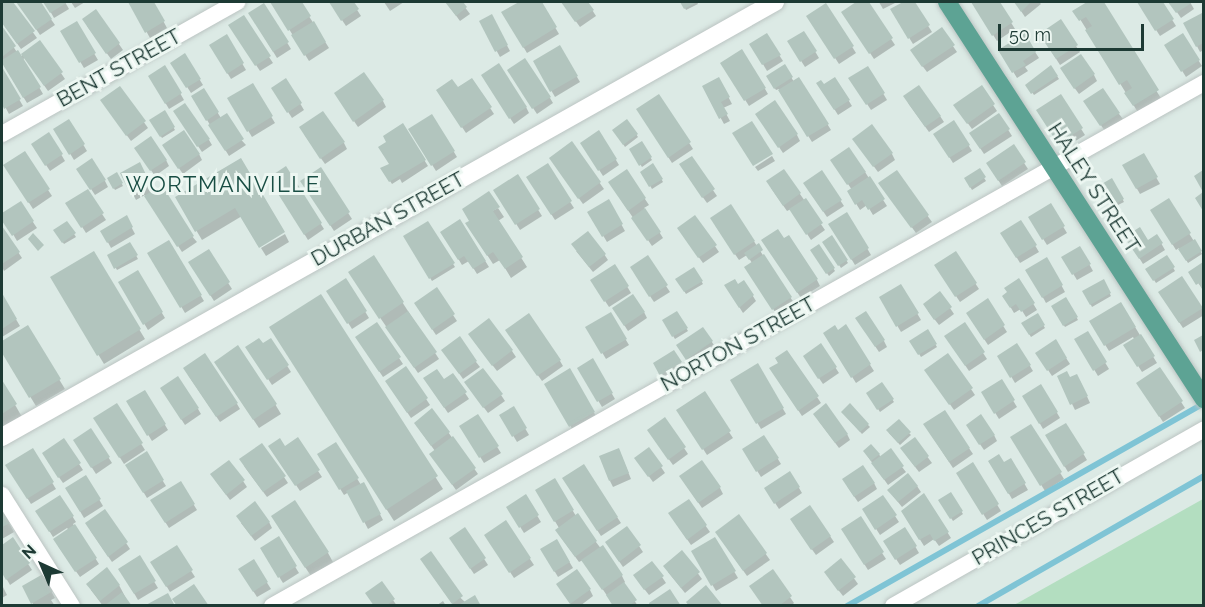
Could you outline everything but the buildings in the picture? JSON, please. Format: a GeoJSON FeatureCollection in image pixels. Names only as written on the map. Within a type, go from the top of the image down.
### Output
{"type":"FeatureCollection","features":[{"type":"Feature","properties":{"kind":"main road","name":"HALEY STREET"},"geometry":{"type":"LineString","coordinates":[[946,2],[1201,396]]}},
{"type":"Feature","properties":{"kind":"street","name":"BENT STREET"},"geometry":{"type":"LineString","coordinates":[[2,134],[237,2]]}},
{"type":"Feature","properties":{"kind":"street","name":"DURBAN STREET"},"geometry":{"type":"LineString","coordinates":[[2,437],[775,2]]}},
{"type":"Feature","properties":{"kind":"street","name":"NORTON STREET"},"geometry":{"type":"LineString","coordinates":[[272,606],[1203,83]]}},
{"type":"Feature","properties":{"kind":"street","name":"PRINCES STREET"},"geometry":{"type":"LineString","coordinates":[[893,606],[1203,429]]}},
{"type":"Feature","properties":{"kind":"street"},"geometry":{"type":"LineString","coordinates":[[2,495],[72,606]]}},
{"type":"Feature","properties":{"kind":"green space"},"geometry":{"type":"Polygon","coordinates":[[[1203,499],[1203,605],[1014,605],[1203,499]]]}},
{"type":"Feature","properties":{"kind":"waterway"},"geometry":{"type":"LineString","coordinates":[[847,606],[1204,403]]}},
{"type":"Feature","properties":{"kind":"waterway"},"geometry":{"type":"LineString","coordinates":[[978,606],[1204,476]]}},
{"type":"Feature","properties":{"kind":"district","name":"WORTMANVILLE"},"geometry":{"type":"Point","coordinates":[223,185]}}]}
